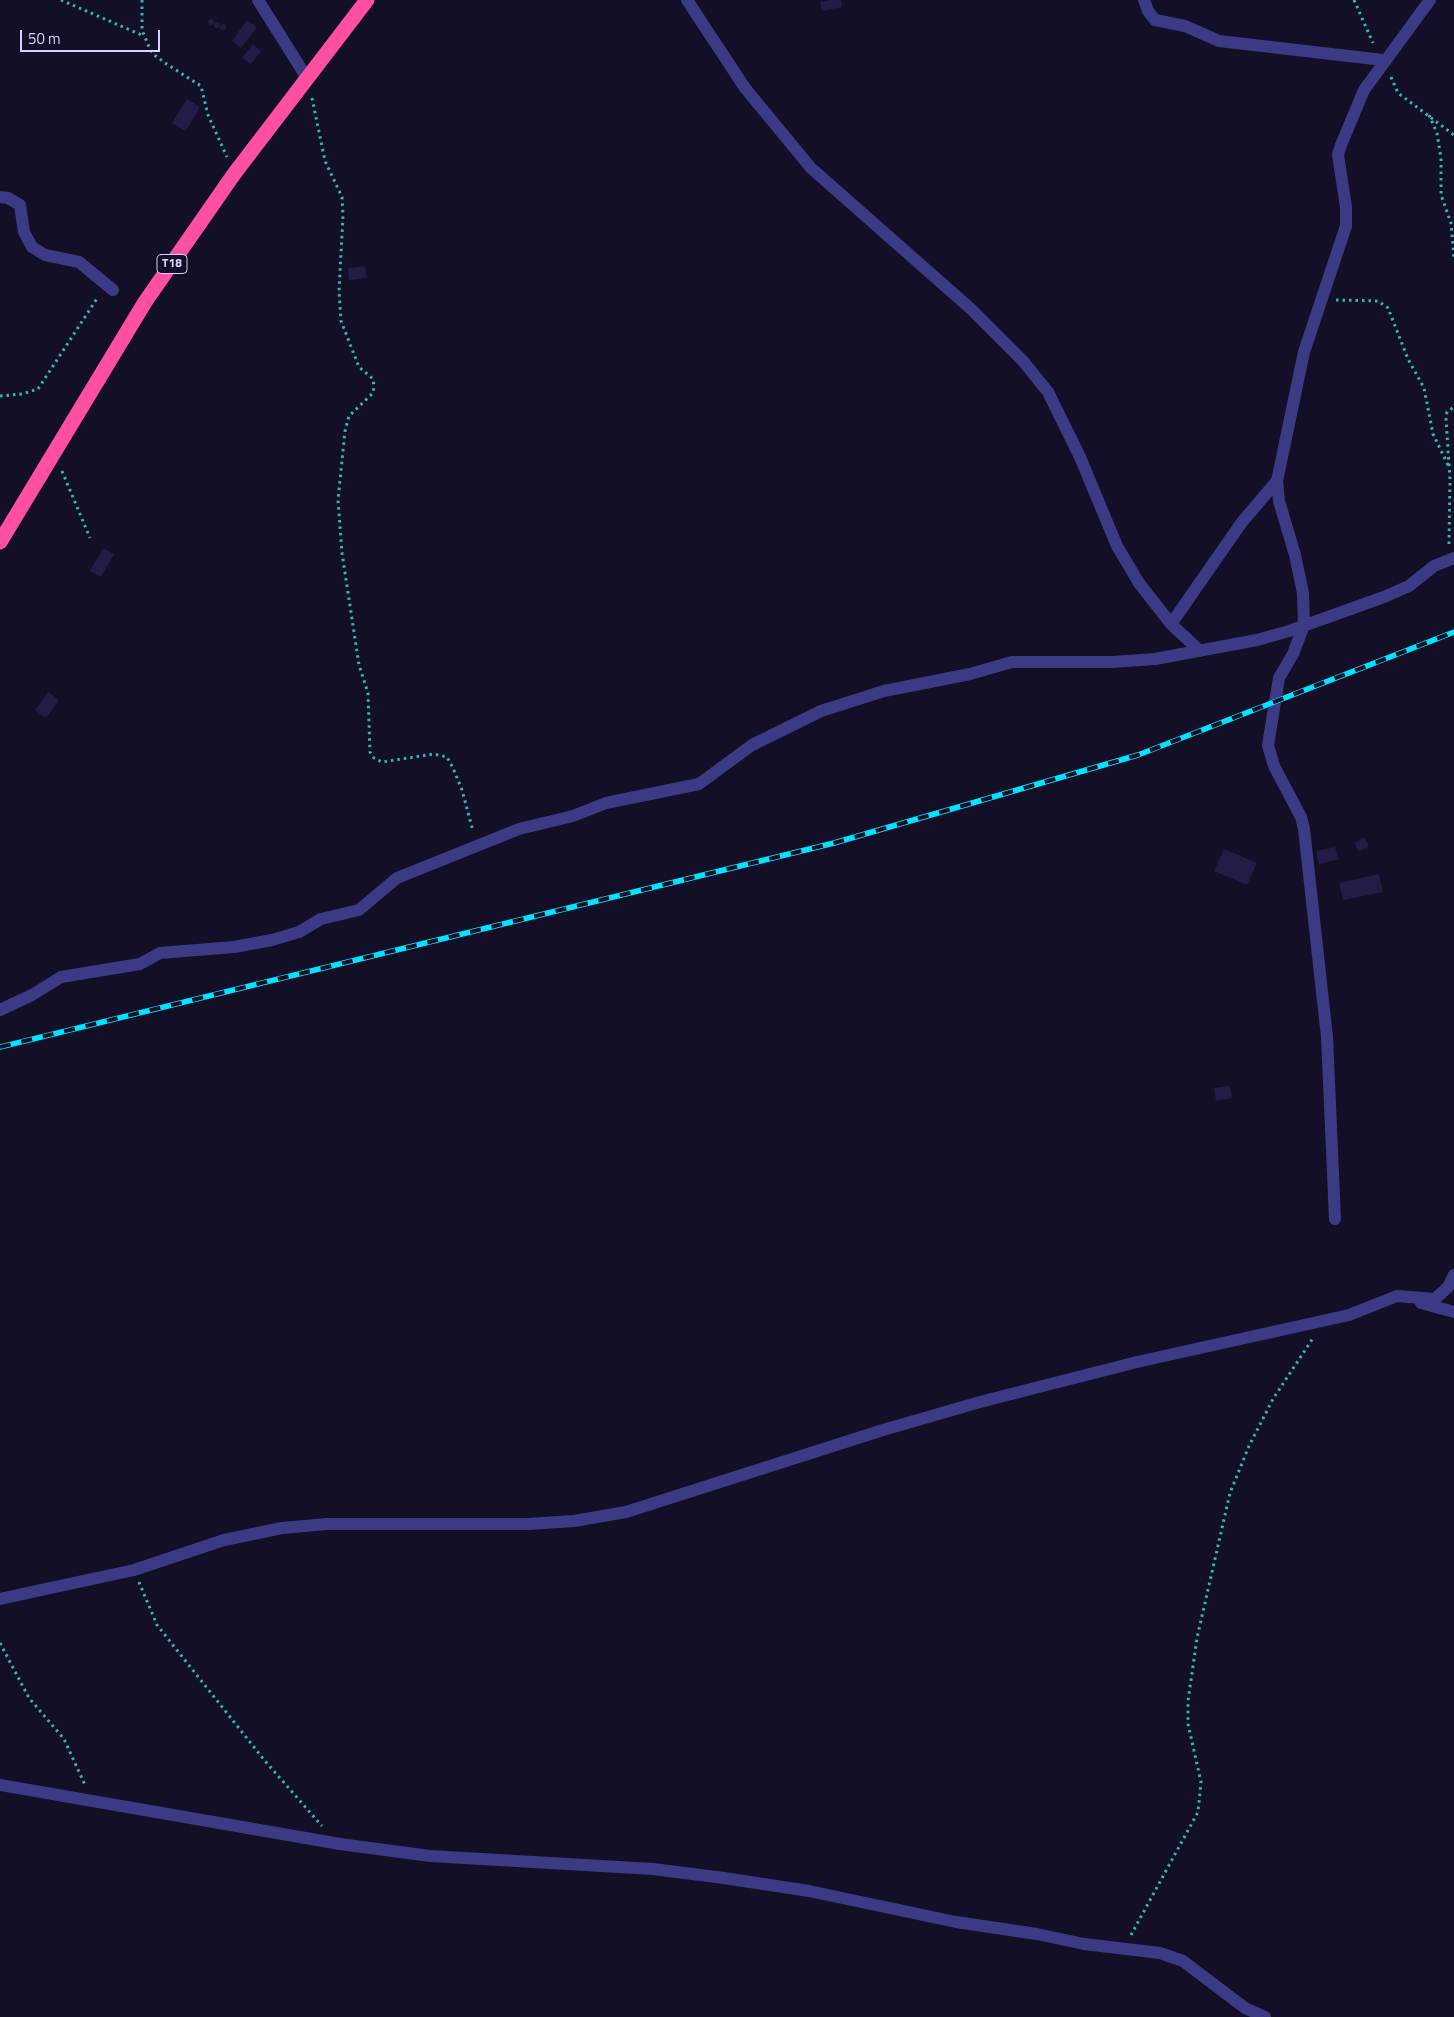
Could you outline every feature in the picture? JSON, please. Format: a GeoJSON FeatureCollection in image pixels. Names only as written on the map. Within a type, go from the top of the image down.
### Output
{"type":"FeatureCollection","features":[{"type":"Feature","properties":{"kind":"highway","name":"T18"},"geometry":{"type":"LineString","coordinates":[[0,542],[145,302],[234,174],[367,0]]}},
{"type":"Feature","properties":{"kind":"street"},"geometry":{"type":"LineString","coordinates":[[258,0],[307,78]]}},
{"type":"Feature","properties":{"kind":"street"},"geometry":{"type":"LineString","coordinates":[[687,0],[745,88],[810,168],[971,309],[1023,361],[1048,392],[1080,457],[1117,546],[1139,583],[1171,624],[1200,651]]}},
{"type":"Feature","properties":{"kind":"street"},"geometry":{"type":"LineString","coordinates":[[1144,0],[1148,12],[1155,20],[1184,26],[1219,41],[1381,60]]}},
{"type":"Feature","properties":{"kind":"street"},"geometry":{"type":"LineString","coordinates":[[1335,1219],[1327,1036],[1304,829],[1301,817],[1274,766],[1268,745],[1279,678],[1293,654],[1304,625],[1303,593],[1295,555],[1279,501],[1277,481],[1296,386],[1347,218],[1339,153],[1364,90],[1381,60],[1430,0]]}},
{"type":"Feature","properties":{"kind":"street"},"geometry":{"type":"LineString","coordinates":[[0,197],[8,198],[20,205],[24,232],[32,247],[45,255],[79,262],[113,290]]}},
{"type":"Feature","properties":{"kind":"street"},"geometry":{"type":"LineString","coordinates":[[1171,624],[1242,522],[1277,481]]}},
{"type":"Feature","properties":{"kind":"street"},"geometry":{"type":"LineString","coordinates":[[0,1010],[32,995],[61,977],[140,964],[154,954],[234,947],[272,940],[299,932],[321,919],[359,910],[397,878],[520,829],[573,816],[598,805],[699,784],[752,745],[790,725],[821,711],[884,691],[970,674],[1012,662],[1112,662],[1154,659],[1257,640],[1402,590],[1434,566],[1452,559]]}},
{"type":"Feature","properties":{"kind":"street"},"geometry":{"type":"LineString","coordinates":[[0,1599],[134,1570],[224,1540],[282,1528],[345,1524],[528,1524],[574,1521],[626,1512],[980,1402],[1137,1362],[1349,1315],[1397,1296],[1435,1298],[1448,1287],[1454,1275]]}},
{"type":"Feature","properties":{"kind":"street"},"geometry":{"type":"LineString","coordinates":[[1397,1296],[1454,1312]]}},
{"type":"Feature","properties":{"kind":"street"},"geometry":{"type":"LineString","coordinates":[[0,1785],[106,1805],[340,1844],[430,1856],[652,1868],[724,1878],[809,1891],[956,1922],[1160,1954],[1182,1961],[1245,2008],[1265,2017]]}},
{"type":"Feature","properties":{"kind":"path"},"geometry":{"type":"LineString","coordinates":[[61,0],[144,36]]}},
{"type":"Feature","properties":{"kind":"path"},"geometry":{"type":"LineString","coordinates":[[142,0],[142,30],[153,54],[201,86],[208,114],[234,174]]}},
{"type":"Feature","properties":{"kind":"path"},"geometry":{"type":"LineString","coordinates":[[1354,0],[1398,93],[1454,135]]}},
{"type":"Feature","properties":{"kind":"path"},"geometry":{"type":"LineString","coordinates":[[307,78],[325,161],[342,197],[343,216],[339,291],[341,321],[359,367],[373,379],[374,387],[373,393],[349,416],[345,431],[338,500],[342,552],[359,665],[368,693],[370,752],[374,758],[382,762],[434,754],[447,758],[462,790],[478,846]]}},
{"type":"Feature","properties":{"kind":"path"},"geometry":{"type":"LineString","coordinates":[[1429,116],[1439,141],[1442,158],[1441,195],[1451,223],[1454,259]]}},
{"type":"Feature","properties":{"kind":"path"},"geometry":{"type":"LineString","coordinates":[[1,398],[38,389],[100,294],[113,290]]}},
{"type":"Feature","properties":{"kind":"path"},"geometry":{"type":"LineString","coordinates":[[1321,300],[1378,301],[1388,308],[1408,359],[1424,388],[1433,434],[1448,465]]}},
{"type":"Feature","properties":{"kind":"path"},"geometry":{"type":"LineString","coordinates":[[1452,559],[1446,419],[1447,412],[1454,407]]}},
{"type":"Feature","properties":{"kind":"path"},"geometry":{"type":"LineString","coordinates":[[54,452],[90,538]]}},
{"type":"Feature","properties":{"kind":"path"},"geometry":{"type":"LineString","coordinates":[[1124,1949],[1198,1812],[1201,1782],[1188,1724],[1188,1701],[1197,1638],[1230,1493],[1249,1446],[1273,1398],[1325,1320]]}},
{"type":"Feature","properties":{"kind":"path"},"geometry":{"type":"LineString","coordinates":[[134,1570],[157,1625],[162,1632],[265,1761],[340,1844]]}},
{"type":"Feature","properties":{"kind":"path"},"geometry":{"type":"LineString","coordinates":[[0,1643],[28,1698],[64,1739],[78,1772],[91,1792],[106,1805]]}},
{"type":"Feature","properties":{"kind":"building"},"geometry":{"type":"Polygon","coordinates":[[[841,0],[842,7],[822,11],[820,2],[841,0]]]}},
{"type":"Feature","properties":{"kind":"building"},"geometry":{"type":"Polygon","coordinates":[[[211,19],[214,22],[211,25],[208,22],[211,19]]]}},
{"type":"Feature","properties":{"kind":"building"},"geometry":{"type":"Polygon","coordinates":[[[247,20],[257,27],[241,48],[232,41],[247,20]]]}},
{"type":"Feature","properties":{"kind":"building"},"geometry":{"type":"Polygon","coordinates":[[[217,22],[220,25],[217,28],[214,25],[217,22]]]}},
{"type":"Feature","properties":{"kind":"building"},"geometry":{"type":"Polygon","coordinates":[[[223,24],[226,27],[223,30],[220,27],[223,24]]]}},
{"type":"Feature","properties":{"kind":"building"},"geometry":{"type":"Polygon","coordinates":[[[253,44],[261,51],[251,64],[242,58],[253,44]]]}},
{"type":"Feature","properties":{"kind":"building"},"geometry":{"type":"Polygon","coordinates":[[[187,99],[200,107],[186,131],[172,123],[187,99]]]}},
{"type":"Feature","properties":{"kind":"building"},"geometry":{"type":"Polygon","coordinates":[[[365,266],[367,278],[349,280],[348,268],[365,266]]]}},
{"type":"Feature","properties":{"kind":"building"},"geometry":{"type":"Polygon","coordinates":[[[103,548],[114,554],[101,577],[90,571],[103,548]]]}},
{"type":"Feature","properties":{"kind":"building"},"geometry":{"type":"Polygon","coordinates":[[[48,692],[59,700],[46,718],[35,710],[48,692]]]}},
{"type":"Feature","properties":{"kind":"building"},"geometry":{"type":"Polygon","coordinates":[[[1364,837],[1369,846],[1359,852],[1354,843],[1364,837]]]}},
{"type":"Feature","properties":{"kind":"building"},"geometry":{"type":"Polygon","coordinates":[[[1335,847],[1339,859],[1319,864],[1316,851],[1335,847]]]}},
{"type":"Feature","properties":{"kind":"building"},"geometry":{"type":"Polygon","coordinates":[[[1224,849],[1257,863],[1247,885],[1214,871],[1224,849]]]}},
{"type":"Feature","properties":{"kind":"building"},"geometry":{"type":"Polygon","coordinates":[[[1379,874],[1383,892],[1343,900],[1339,883],[1379,874]]]}},
{"type":"Feature","properties":{"kind":"building"},"geometry":{"type":"Polygon","coordinates":[[[1230,1086],[1232,1098],[1216,1101],[1214,1088],[1230,1086]]]}},
{"type":"Feature","properties":{"kind":"railway"},"geometry":{"type":"LineString","coordinates":[[0,1047],[834,843],[1138,755],[1454,632]]}}]}
